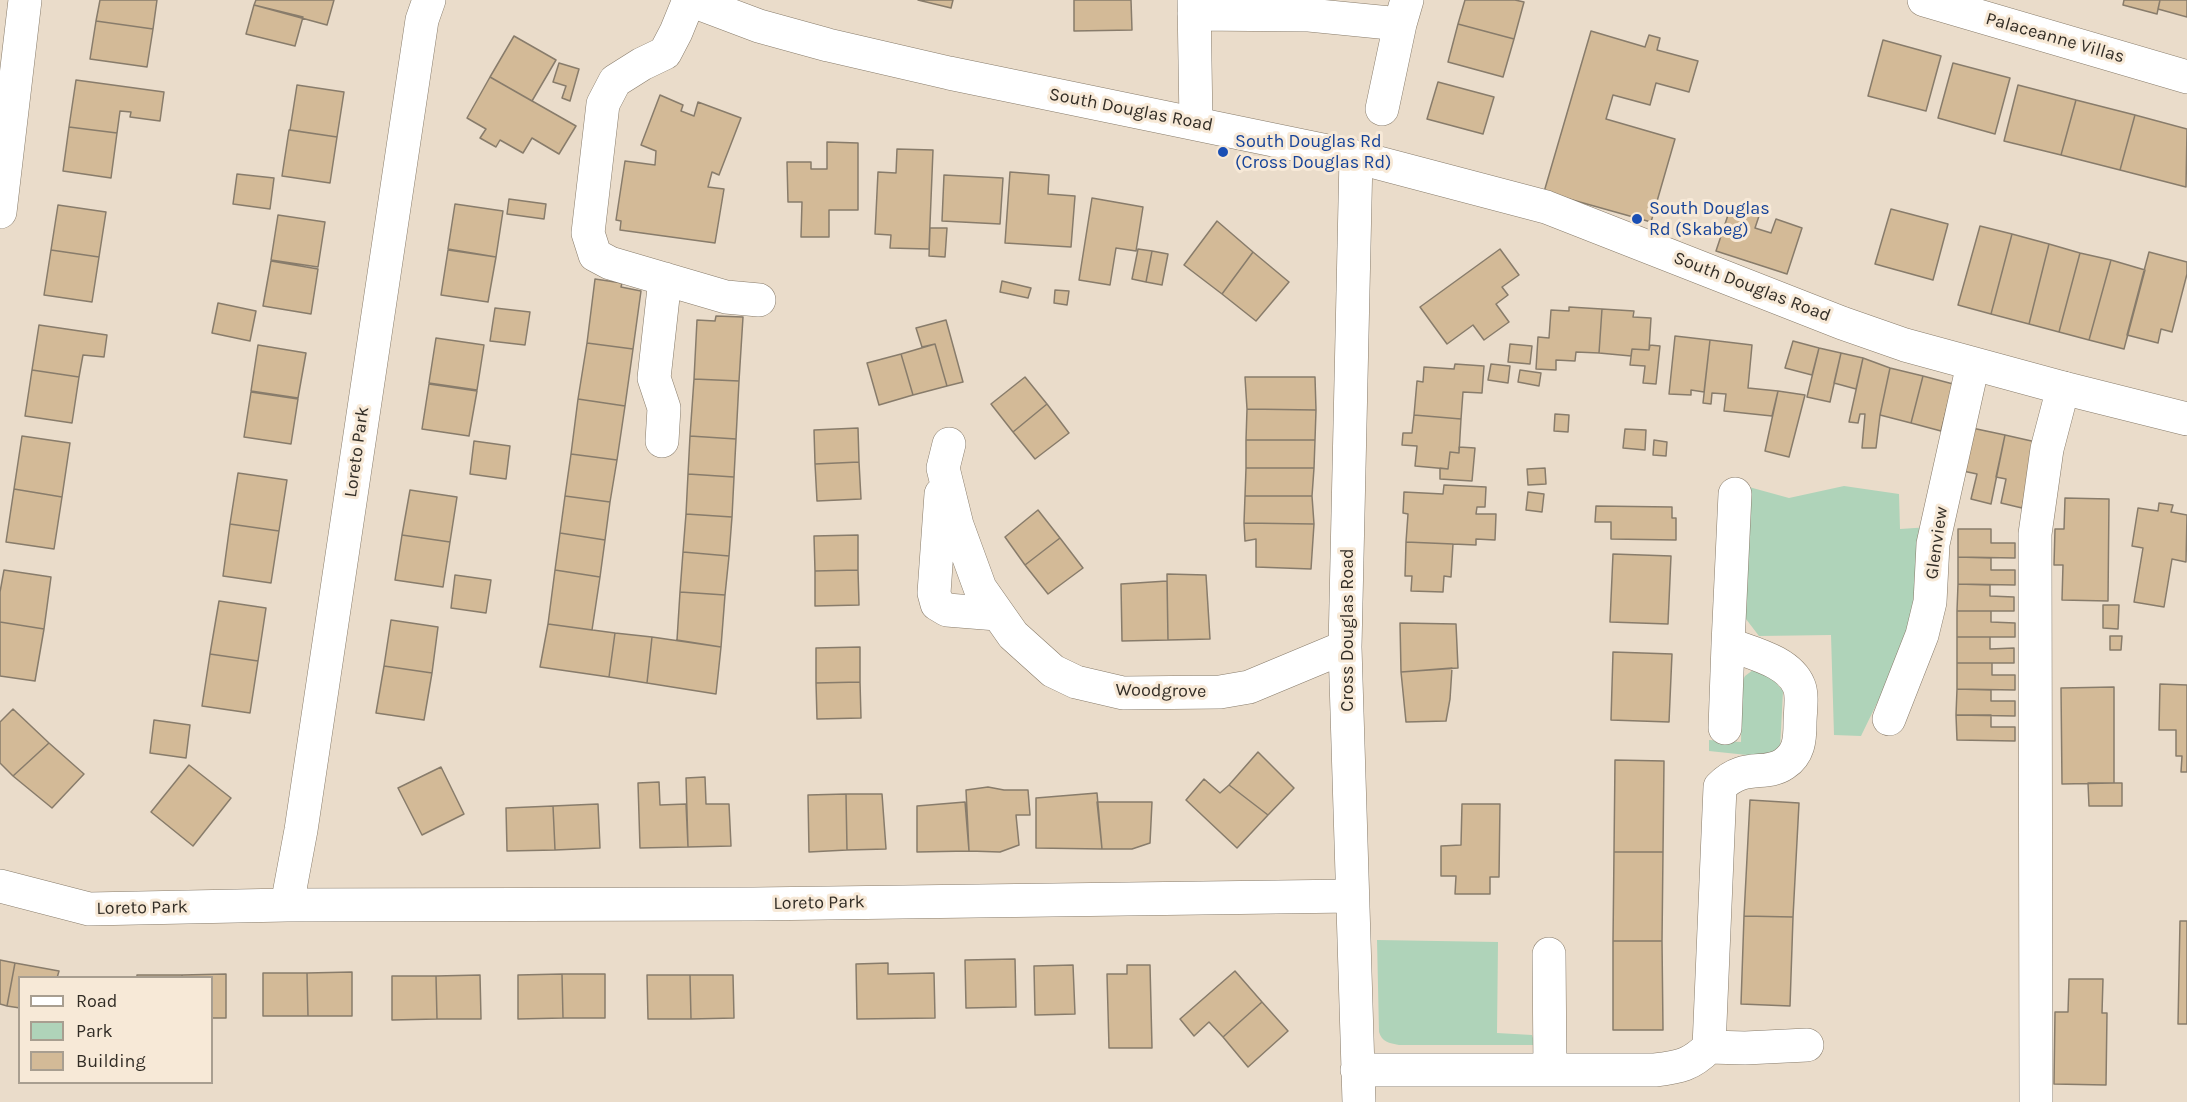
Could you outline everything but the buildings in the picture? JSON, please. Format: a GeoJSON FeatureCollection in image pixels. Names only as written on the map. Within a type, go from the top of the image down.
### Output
{"type":"FeatureCollection","features":[{"type":"Feature","properties":{"kind":"street"},"geometry":{"type":"LineString","coordinates":[[0,212],[25,0]]}},
{"type":"Feature","properties":{"kind":"street","name":"Loreto Park"},"geometry":{"type":"LineString","coordinates":[[287,905],[301,830],[422,20],[429,0]]}},
{"type":"Feature","properties":{"kind":"street"},"geometry":{"type":"LineString","coordinates":[[689,0],[665,53],[615,81],[603,104],[588,233],[596,255],[610,263],[726,297],[759,300]]}},
{"type":"Feature","properties":{"kind":"street","name":"South Douglas Road"},"geometry":{"type":"LineString","coordinates":[[689,0],[759,26],[828,45],[1356,157],[1546,207],[1905,345],[2063,388],[2187,418]]}},
{"type":"Feature","properties":{"kind":"street","name":"Palaceanne Villas"},"geometry":{"type":"LineString","coordinates":[[1924,0],[2187,77]]}},
{"type":"Feature","properties":{"kind":"street"},"geometry":{"type":"LineString","coordinates":[[1196,123],[1194,7],[1309,15],[1403,12],[1382,109]]}},
{"type":"Feature","properties":{"kind":"street","name":"Cross Douglas Road"},"geometry":{"type":"LineString","coordinates":[[1356,157],[1345,647],[1359,1102]]}},
{"type":"Feature","properties":{"kind":"street"},"geometry":{"type":"LineString","coordinates":[[662,441],[664,408],[654,378],[665,279]]}},
{"type":"Feature","properties":{"kind":"street","name":"Glenview"},"geometry":{"type":"LineString","coordinates":[[1889,719],[1922,635],[1930,602],[1934,544],[1973,364]]}},
{"type":"Feature","properties":{"kind":"street"},"geometry":{"type":"LineString","coordinates":[[2036,1102],[2035,534],[2047,449],[2063,388]]}},
{"type":"Feature","properties":{"kind":"street","name":"Woodgrove"},"geometry":{"type":"LineString","coordinates":[[997,614],[947,610],[937,604],[934,592],[946,456],[957,525],[980,588],[1013,634],[1053,671],[1076,682],[1123,693],[1211,692],[1249,687],[1345,647]]}},
{"type":"Feature","properties":{"kind":"street"},"geometry":{"type":"LineString","coordinates":[[1725,728],[1735,494]]}},
{"type":"Feature","properties":{"kind":"street"},"geometry":{"type":"LineString","coordinates":[[1357,1070],[1655,1070],[1684,1066],[1709,1047],[1720,787],[1734,775],[1749,770],[1777,768],[1794,755],[1800,741],[1800,688],[1793,676],[1768,659],[1728,644]]}},
{"type":"Feature","properties":{"kind":"street","name":"Loreto Park"},"geometry":{"type":"LineString","coordinates":[[0,886],[89,909],[287,905],[742,904],[1352,896]]}},
{"type":"Feature","properties":{"kind":"street"},"geometry":{"type":"LineString","coordinates":[[1549,954],[1550,1070]]}},
{"type":"Feature","properties":{"kind":"street"},"geometry":{"type":"LineString","coordinates":[[1709,1047],[1807,1045]]}},
{"type":"Feature","properties":{"kind":"green space"},"geometry":{"type":"Polygon","coordinates":[[[1844,486],[1899,494],[1900,529],[1930,527],[1909,637],[1861,736],[1834,735],[1831,635],[1759,636],[1746,619],[1743,606],[1749,487],[1789,498],[1844,486]]]}},
{"type":"Feature","properties":{"kind":"green space"},"geometry":{"type":"Polygon","coordinates":[[[1753,670],[1765,670],[1783,691],[1780,749],[1766,757],[1709,751],[1709,740],[1741,742],[1742,682],[1745,676],[1753,670]]]}},
{"type":"Feature","properties":{"kind":"green space"},"geometry":{"type":"Polygon","coordinates":[[[1377,940],[1498,942],[1497,1033],[1532,1035],[1535,1045],[1399,1045],[1384,1040],[1379,1032],[1377,940]]]}},
{"type":"Feature","properties":{"kind":"place","name":"South Douglas Rd (Cross Douglas Rd)"},"geometry":{"type":"Point","coordinates":[1223,152]}},
{"type":"Feature","properties":{"kind":"place","name":"South Douglas Rd (Skabeg)"},"geometry":{"type":"Point","coordinates":[1637,219]}}]}
